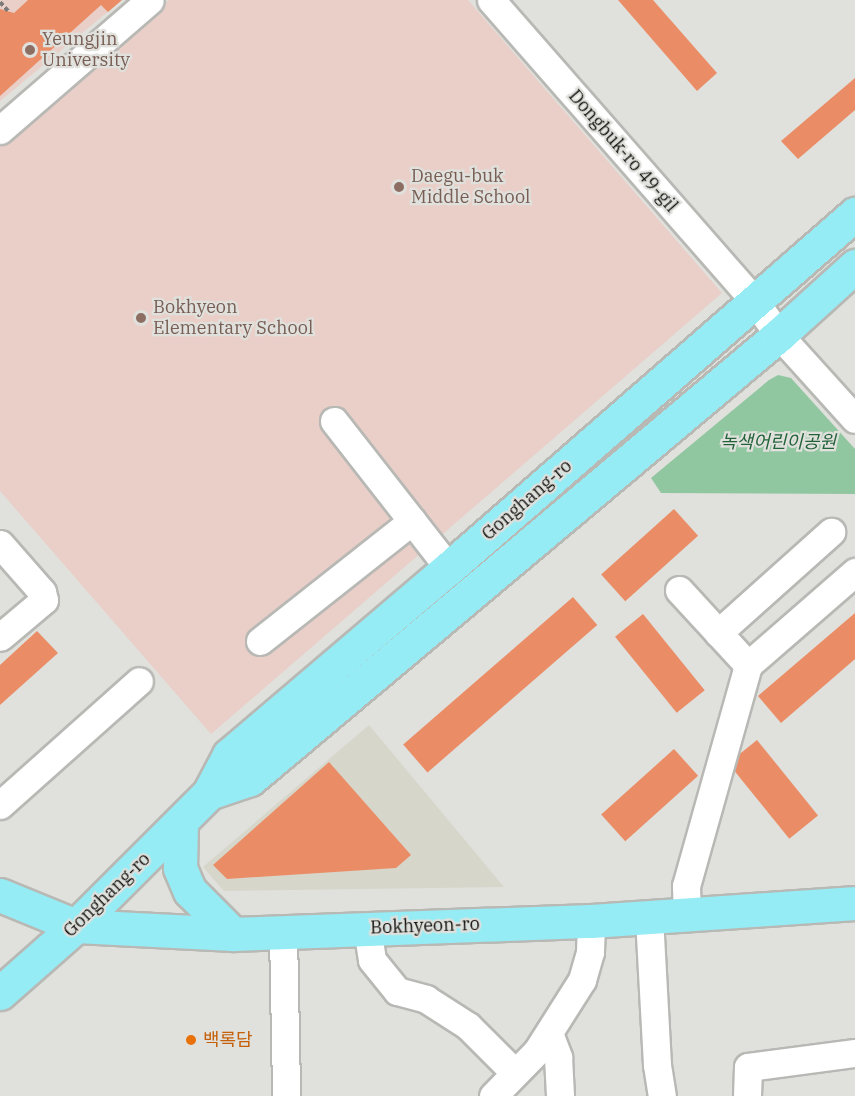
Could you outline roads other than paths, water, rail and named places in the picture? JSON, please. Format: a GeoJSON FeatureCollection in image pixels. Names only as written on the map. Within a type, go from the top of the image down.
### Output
{"type":"FeatureCollection","features":[{"type":"Feature","properties":{"kind":"main road","name":"Gonghang-ro"},"geometry":{"type":"LineString","coordinates":[[0,993],[76,926],[210,793],[229,755],[449,568],[855,214]]}},
{"type":"Feature","properties":{"kind":"main road","name":"Gonghang-ro"},"geometry":{"type":"LineString","coordinates":[[210,793],[250,779],[779,335],[855,266]]}},
{"type":"Feature","properties":{"kind":"main road"},"geometry":{"type":"LineString","coordinates":[[181,822],[180,868],[190,891],[232,934]]}},
{"type":"Feature","properties":{"kind":"main road","name":"Bokhyeon-ro"},"geometry":{"type":"LineString","coordinates":[[0,895],[76,926],[232,934],[591,921],[855,903]]}},
{"type":"Feature","properties":{"kind":"street"},"geometry":{"type":"LineString","coordinates":[[0,130],[150,0]]}},
{"type":"Feature","properties":{"kind":"street","name":"Dongbuk-ro 49-gil"},"geometry":{"type":"LineString","coordinates":[[491,0],[755,302],[779,335],[855,418]]}},
{"type":"Feature","properties":{"kind":"street"},"geometry":{"type":"LineString","coordinates":[[334,421],[449,568]]}},
{"type":"Feature","properties":{"kind":"street"},"geometry":{"type":"LineString","coordinates":[[260,641],[412,521]]}},
{"type":"Feature","properties":{"kind":"street"},"geometry":{"type":"LineString","coordinates":[[718,633],[831,532]]}},
{"type":"Feature","properties":{"kind":"street"},"geometry":{"type":"LineString","coordinates":[[0,544],[42,592],[44,600],[0,638]]}},
{"type":"Feature","properties":{"kind":"street"},"geometry":{"type":"LineString","coordinates":[[687,915],[686,886],[748,665],[855,572]]}},
{"type":"Feature","properties":{"kind":"street"},"geometry":{"type":"LineString","coordinates":[[679,590],[748,665]]}},
{"type":"Feature","properties":{"kind":"street"},"geometry":{"type":"LineString","coordinates":[[0,805],[139,681]]}},
{"type":"Feature","properties":{"kind":"street"},"geometry":{"type":"LineString","coordinates":[[649,917],[657,1065],[662,1096]]}},
{"type":"Feature","properties":{"kind":"street"},"geometry":{"type":"LineString","coordinates":[[493,1096],[537,1051],[582,980],[590,952],[591,921]]}},
{"type":"Feature","properties":{"kind":"street"},"geometry":{"type":"LineString","coordinates":[[367,928],[372,960],[398,990],[426,999],[468,1026],[515,1074]]}},
{"type":"Feature","properties":{"kind":"street"},"geometry":{"type":"LineString","coordinates":[[283,933],[286,1096]]}},
{"type":"Feature","properties":{"kind":"street"},"geometry":{"type":"LineString","coordinates":[[549,1033],[558,1057],[560,1096]]}},
{"type":"Feature","properties":{"kind":"street"},"geometry":{"type":"LineString","coordinates":[[747,1096],[747,1067],[855,1053]]}},
{"type":"Feature","properties":{"kind":"place","name":"Yeungjin University"},"geometry":{"type":"Point","coordinates":[30,50]}},
{"type":"Feature","properties":{"kind":"place","name":"Daegu-buk Middle School"},"geometry":{"type":"Point","coordinates":[399,187]}},
{"type":"Feature","properties":{"kind":"place","name":"Bokhyeon Elementary School"},"geometry":{"type":"Point","coordinates":[141,318]}},
{"type":"Feature","properties":{"kind":"place","name":"백록담"},"geometry":{"type":"Point","coordinates":[191,1040]}},
{"type":"Feature","properties":{"kind":"park label","name":"녹색어린이공원"},"geometry":{"type":"Point","coordinates":[778,442]}}]}
